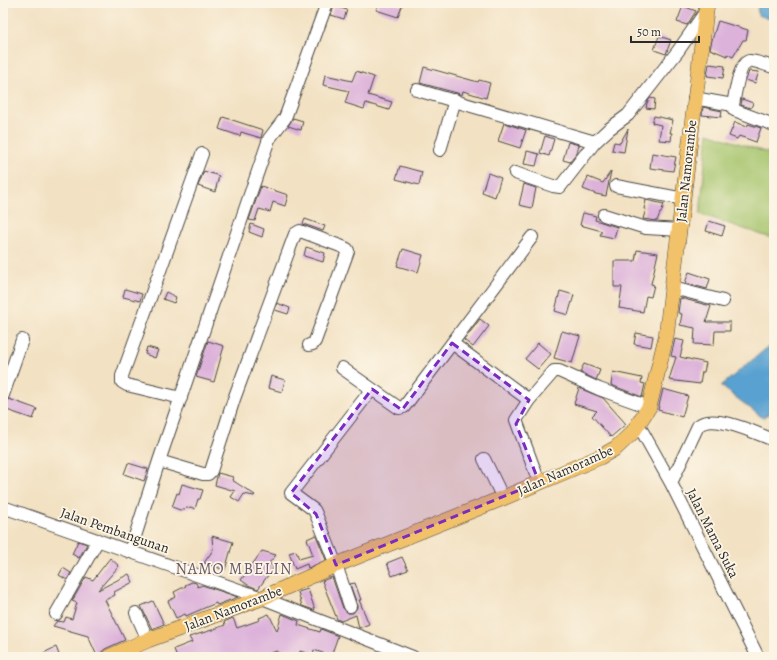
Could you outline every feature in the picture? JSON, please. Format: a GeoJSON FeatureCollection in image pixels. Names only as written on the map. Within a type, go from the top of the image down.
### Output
{"type":"FeatureCollection","features":[{"type":"Feature","properties":{"kind":"main road","name":"Jalan Namorambe"},"geometry":{"type":"LineString","coordinates":[[109,657],[148,640],[262,598],[600,457],[616,448],[633,432],[649,407],[665,343],[684,199],[694,98],[707,7]]}},
{"type":"Feature","properties":{"kind":"street"},"geometry":{"type":"LineString","coordinates":[[130,552],[180,398],[269,139],[285,118],[327,3]]}},
{"type":"Feature","properties":{"kind":"street"},"geometry":{"type":"LineString","coordinates":[[515,173],[560,187],[595,142],[628,115],[678,52],[707,7]]}},
{"type":"Feature","properties":{"kind":"street"},"geometry":{"type":"LineString","coordinates":[[774,67],[753,61],[745,63],[741,70],[733,105],[734,110],[740,113],[774,125]]}},
{"type":"Feature","properties":{"kind":"street"},"geometry":{"type":"LineString","coordinates":[[417,90],[595,142]]}},
{"type":"Feature","properties":{"kind":"street"},"geometry":{"type":"LineString","coordinates":[[694,98],[733,105]]}},
{"type":"Feature","properties":{"kind":"street"},"geometry":{"type":"LineString","coordinates":[[440,150],[455,100]]}},
{"type":"Feature","properties":{"kind":"street"},"geometry":{"type":"LineString","coordinates":[[180,398],[127,385],[122,382],[122,376],[202,154]]}},
{"type":"Feature","properties":{"kind":"street"},"geometry":{"type":"LineString","coordinates":[[616,186],[684,199]]}},
{"type":"Feature","properties":{"kind":"street"},"geometry":{"type":"LineString","coordinates":[[604,215],[646,228],[680,230]]}},
{"type":"Feature","properties":{"kind":"street"},"geometry":{"type":"LineString","coordinates":[[159,461],[203,474],[208,474],[211,471],[259,328],[295,234],[300,231],[347,248],[348,251],[315,341],[313,344],[309,345]]}},
{"type":"Feature","properties":{"kind":"street"},"geometry":{"type":"LineString","coordinates":[[342,368],[399,408],[404,407],[532,238]]}},
{"type":"Feature","properties":{"kind":"street"},"geometry":{"type":"LineString","coordinates":[[673,288],[723,302]]}},
{"type":"Feature","properties":{"kind":"street"},"geometry":{"type":"LineString","coordinates":[[3,395],[22,340]]}},
{"type":"Feature","properties":{"kind":"street"},"geometry":{"type":"LineString","coordinates":[[452,343],[529,400]]}},
{"type":"Feature","properties":{"kind":"street"},"geometry":{"type":"LineString","coordinates":[[539,482],[516,424],[516,420],[529,400],[554,371],[556,370],[599,389],[649,407]]}},
{"type":"Feature","properties":{"kind":"street"},"geometry":{"type":"LineString","coordinates":[[350,606],[314,510],[291,492],[372,389]]}},
{"type":"Feature","properties":{"kind":"street"},"geometry":{"type":"LineString","coordinates":[[671,483],[698,426],[701,423],[706,421],[726,423],[774,440]]}},
{"type":"Feature","properties":{"kind":"street","name":"Jalan Mama Suka"},"geometry":{"type":"LineString","coordinates":[[638,424],[671,483],[758,657]]}},
{"type":"Feature","properties":{"kind":"street"},"geometry":{"type":"LineString","coordinates":[[484,459],[503,498]]}},
{"type":"Feature","properties":{"kind":"street","name":"Jalan Pembangunan"},"geometry":{"type":"LineString","coordinates":[[3,507],[262,598],[413,657]]}},
{"type":"Feature","properties":{"kind":"street"},"geometry":{"type":"LineString","coordinates":[[56,614],[98,540]]}},
{"type":"Feature","properties":{"kind":"street"},"geometry":{"type":"LineString","coordinates":[[136,613],[148,640]]}},
{"type":"Feature","properties":{"kind":"highlighted area"},"geometry":{"type":"Polygon","coordinates":[[[452,343],[529,400],[516,424],[539,482],[336,565],[316,514],[291,493],[372,389],[402,410],[452,343]]]}},
{"type":"Feature","properties":{"kind":"green space"},"geometry":{"type":"Polygon","coordinates":[[[708,133],[774,155],[774,239],[700,214],[708,133]]]}},
{"type":"Feature","properties":{"kind":"water"},"geometry":{"type":"Polygon","coordinates":[[[757,3],[774,3],[774,20],[758,15],[757,3]]]}},
{"type":"Feature","properties":{"kind":"water"},"geometry":{"type":"Polygon","coordinates":[[[774,342],[774,410],[763,418],[721,386],[774,342]]]}},
{"type":"Feature","properties":{"kind":"building"},"geometry":{"type":"Polygon","coordinates":[[[379,3],[395,3],[402,6],[398,17],[376,10],[379,3]]]}},
{"type":"Feature","properties":{"kind":"building"},"geometry":{"type":"Polygon","coordinates":[[[334,6],[347,10],[344,19],[331,15],[334,6]]]}},
{"type":"Feature","properties":{"kind":"building"},"geometry":{"type":"Polygon","coordinates":[[[683,6],[696,11],[687,25],[677,22],[683,6]]]}},
{"type":"Feature","properties":{"kind":"building"},"geometry":{"type":"Polygon","coordinates":[[[718,21],[748,30],[746,40],[743,40],[733,57],[710,49],[718,21]]]}},
{"type":"Feature","properties":{"kind":"building"},"geometry":{"type":"Polygon","coordinates":[[[659,36],[671,40],[666,54],[654,50],[659,36]]]}},
{"type":"Feature","properties":{"kind":"building"},"geometry":{"type":"Polygon","coordinates":[[[709,64],[725,66],[723,78],[707,76],[709,64]]]}},
{"type":"Feature","properties":{"kind":"building"},"geometry":{"type":"Polygon","coordinates":[[[424,67],[478,82],[479,80],[490,83],[486,98],[463,91],[462,95],[420,83],[424,67]]]}},
{"type":"Feature","properties":{"kind":"building"},"geometry":{"type":"Polygon","coordinates":[[[356,71],[374,77],[368,95],[392,102],[389,110],[366,103],[364,109],[345,103],[349,91],[323,85],[325,75],[352,81],[356,71]]]}},
{"type":"Feature","properties":{"kind":"building"},"geometry":{"type":"Polygon","coordinates":[[[749,71],[759,72],[755,83],[746,80],[749,71]]]}},
{"type":"Feature","properties":{"kind":"building"},"geometry":{"type":"Polygon","coordinates":[[[650,98],[655,99],[654,109],[646,108],[650,98]]]}},
{"type":"Feature","properties":{"kind":"building"},"geometry":{"type":"Polygon","coordinates":[[[742,99],[753,103],[751,108],[741,105],[742,99]]]}},
{"type":"Feature","properties":{"kind":"building"},"geometry":{"type":"Polygon","coordinates":[[[703,107],[722,111],[721,117],[702,115],[703,107]]]}},
{"type":"Feature","properties":{"kind":"building"},"geometry":{"type":"Polygon","coordinates":[[[654,116],[673,120],[670,133],[672,133],[671,141],[659,140],[661,125],[652,123],[654,116]]]}},
{"type":"Feature","properties":{"kind":"building"},"geometry":{"type":"Polygon","coordinates":[[[223,117],[263,130],[261,138],[241,132],[240,136],[219,129],[223,117]]]}},
{"type":"Feature","properties":{"kind":"building"},"geometry":{"type":"Polygon","coordinates":[[[293,118],[303,121],[301,130],[288,126],[293,118]]]}},
{"type":"Feature","properties":{"kind":"building"},"geometry":{"type":"Polygon","coordinates":[[[735,122],[747,127],[748,124],[761,128],[756,142],[739,136],[737,139],[729,136],[735,122]]]}},
{"type":"Feature","properties":{"kind":"building"},"geometry":{"type":"Polygon","coordinates":[[[504,123],[526,130],[520,148],[498,141],[504,123]]]}},
{"type":"Feature","properties":{"kind":"building"},"geometry":{"type":"Polygon","coordinates":[[[628,129],[624,152],[612,150],[614,142],[620,143],[628,129]]]}},
{"type":"Feature","properties":{"kind":"building"},"geometry":{"type":"Polygon","coordinates":[[[545,136],[554,139],[549,156],[540,153],[545,136]]]}},
{"type":"Feature","properties":{"kind":"building"},"geometry":{"type":"Polygon","coordinates":[[[568,142],[579,145],[577,153],[570,162],[563,160],[568,142]]]}},
{"type":"Feature","properties":{"kind":"building"},"geometry":{"type":"Polygon","coordinates":[[[527,151],[539,154],[536,166],[524,164],[527,151]]]}},
{"type":"Feature","properties":{"kind":"building"},"geometry":{"type":"Polygon","coordinates":[[[652,153],[676,157],[673,171],[650,168],[652,153]]]}},
{"type":"Feature","properties":{"kind":"building"},"geometry":{"type":"Polygon","coordinates":[[[400,166],[422,172],[419,185],[396,179],[400,166]]]}},
{"type":"Feature","properties":{"kind":"building"},"geometry":{"type":"Polygon","coordinates":[[[204,171],[219,176],[215,192],[198,186],[204,171]]]}},
{"type":"Feature","properties":{"kind":"building"},"geometry":{"type":"Polygon","coordinates":[[[611,171],[606,196],[583,189],[588,177],[603,183],[611,171]]]}},
{"type":"Feature","properties":{"kind":"building"},"geometry":{"type":"Polygon","coordinates":[[[488,173],[501,178],[495,197],[482,192],[488,173]]]}},
{"type":"Feature","properties":{"kind":"building"},"geometry":{"type":"Polygon","coordinates":[[[524,184],[536,188],[532,208],[519,205],[524,184]]]}},
{"type":"Feature","properties":{"kind":"building"},"geometry":{"type":"Polygon","coordinates":[[[261,186],[288,195],[285,206],[273,202],[270,212],[259,209],[255,221],[249,220],[261,186]]]}},
{"type":"Feature","properties":{"kind":"building"},"geometry":{"type":"Polygon","coordinates":[[[646,200],[664,204],[657,221],[643,219],[646,209],[644,209],[646,200]]]}},
{"type":"Feature","properties":{"kind":"building"},"geometry":{"type":"Polygon","coordinates":[[[583,213],[596,216],[595,220],[617,227],[614,238],[600,235],[602,231],[580,225],[583,213]]]}},
{"type":"Feature","properties":{"kind":"building"},"geometry":{"type":"Polygon","coordinates":[[[305,219],[325,226],[323,231],[303,224],[305,219]]]}},
{"type":"Feature","properties":{"kind":"building"},"geometry":{"type":"Polygon","coordinates":[[[709,221],[725,226],[722,236],[706,231],[709,221]]]}},
{"type":"Feature","properties":{"kind":"building"},"geometry":{"type":"Polygon","coordinates":[[[251,224],[264,229],[262,237],[249,232],[251,224]]]}},
{"type":"Feature","properties":{"kind":"building"},"geometry":{"type":"Polygon","coordinates":[[[306,247],[325,253],[323,262],[304,256],[306,247]]]}},
{"type":"Feature","properties":{"kind":"building"},"geometry":{"type":"Polygon","coordinates":[[[403,249],[423,255],[418,272],[397,266],[403,249]]]}},
{"type":"Feature","properties":{"kind":"building"},"geometry":{"type":"Polygon","coordinates":[[[637,250],[658,253],[651,284],[654,285],[651,297],[646,296],[643,312],[619,308],[622,287],[614,287],[614,261],[635,261],[637,250]]]}},
{"type":"Feature","properties":{"kind":"building"},"geometry":{"type":"Polygon","coordinates":[[[689,272],[710,279],[707,289],[685,283],[689,272]]]}},
{"type":"Feature","properties":{"kind":"building"},"geometry":{"type":"Polygon","coordinates":[[[125,289],[142,294],[140,301],[123,297],[125,289]]]}},
{"type":"Feature","properties":{"kind":"building"},"geometry":{"type":"Polygon","coordinates":[[[560,291],[574,295],[568,315],[555,311],[560,291]]]}},
{"type":"Feature","properties":{"kind":"building"},"geometry":{"type":"Polygon","coordinates":[[[166,292],[176,297],[174,303],[163,299],[166,292]]]}},
{"type":"Feature","properties":{"kind":"building"},"geometry":{"type":"Polygon","coordinates":[[[680,298],[711,306],[706,322],[730,322],[730,331],[715,331],[714,345],[694,344],[695,328],[680,325],[682,314],[678,313],[680,298]]]}},
{"type":"Feature","properties":{"kind":"building"},"geometry":{"type":"Polygon","coordinates":[[[277,303],[290,308],[288,314],[275,310],[277,303]]]}},
{"type":"Feature","properties":{"kind":"building"},"geometry":{"type":"Polygon","coordinates":[[[480,319],[489,326],[473,347],[464,340],[480,319]]]}},
{"type":"Feature","properties":{"kind":"building"},"geometry":{"type":"Polygon","coordinates":[[[562,331],[580,336],[572,363],[554,358],[562,331]]]}},
{"type":"Feature","properties":{"kind":"building"},"geometry":{"type":"Polygon","coordinates":[[[636,333],[653,336],[651,347],[634,344],[636,333]]]}},
{"type":"Feature","properties":{"kind":"building"},"geometry":{"type":"Polygon","coordinates":[[[675,339],[684,341],[680,357],[706,363],[704,372],[702,372],[700,384],[669,380],[676,357],[671,356],[675,339]]]}},
{"type":"Feature","properties":{"kind":"building"},"geometry":{"type":"Polygon","coordinates":[[[208,341],[224,346],[214,382],[196,377],[208,341]]]}},
{"type":"Feature","properties":{"kind":"building"},"geometry":{"type":"Polygon","coordinates":[[[538,343],[551,354],[538,369],[525,359],[538,343]]]}},
{"type":"Feature","properties":{"kind":"building"},"geometry":{"type":"Polygon","coordinates":[[[147,347],[158,350],[155,358],[145,354],[147,347]]]}},
{"type":"Feature","properties":{"kind":"building"},"geometry":{"type":"Polygon","coordinates":[[[584,364],[600,370],[596,380],[580,372],[584,364]]]}},
{"type":"Feature","properties":{"kind":"building"},"geometry":{"type":"Polygon","coordinates":[[[613,372],[642,378],[641,383],[645,384],[642,397],[611,385],[613,372]]]}},
{"type":"Feature","properties":{"kind":"building"},"geometry":{"type":"Polygon","coordinates":[[[271,376],[285,380],[282,392],[268,388],[271,376]]]}},
{"type":"Feature","properties":{"kind":"building"},"geometry":{"type":"Polygon","coordinates":[[[579,388],[603,398],[626,424],[611,437],[592,416],[597,411],[574,404],[579,388]]]}},
{"type":"Feature","properties":{"kind":"building"},"geometry":{"type":"Polygon","coordinates":[[[663,389],[688,396],[682,417],[658,410],[663,389]]]}},
{"type":"Feature","properties":{"kind":"building"},"geometry":{"type":"Polygon","coordinates":[[[9,399],[37,409],[33,419],[4,409],[6,401],[9,399]]]}},
{"type":"Feature","properties":{"kind":"building"},"geometry":{"type":"Polygon","coordinates":[[[128,463],[148,469],[144,481],[124,474],[128,463]]]}},
{"type":"Feature","properties":{"kind":"building"},"geometry":{"type":"Polygon","coordinates":[[[218,473],[233,477],[232,480],[255,495],[244,494],[239,502],[231,497],[235,491],[215,485],[218,473]]]}},
{"type":"Feature","properties":{"kind":"building"},"geometry":{"type":"Polygon","coordinates":[[[182,484],[203,490],[195,509],[191,507],[180,510],[172,507],[177,493],[179,494],[182,484]]]}},
{"type":"Feature","properties":{"kind":"building"},"geometry":{"type":"Polygon","coordinates":[[[316,535],[326,560],[308,568],[307,564],[295,569],[289,553],[296,551],[299,559],[313,555],[307,539],[316,535]]]}},
{"type":"Feature","properties":{"kind":"building"},"geometry":{"type":"Polygon","coordinates":[[[212,536],[233,542],[225,570],[204,563],[213,550],[212,536]]]}},
{"type":"Feature","properties":{"kind":"building"},"geometry":{"type":"Polygon","coordinates":[[[78,541],[87,544],[79,558],[72,554],[78,541]]]}},
{"type":"Feature","properties":{"kind":"building"},"geometry":{"type":"Polygon","coordinates":[[[262,551],[276,555],[269,563],[274,567],[258,589],[241,580],[262,551]]]}},
{"type":"Feature","properties":{"kind":"building"},"geometry":{"type":"Polygon","coordinates":[[[402,557],[408,570],[392,576],[387,563],[402,557]]]}},
{"type":"Feature","properties":{"kind":"building"},"geometry":{"type":"Polygon","coordinates":[[[110,558],[119,566],[98,590],[129,574],[133,582],[114,592],[115,595],[105,600],[125,640],[105,649],[97,656],[88,636],[53,626],[57,621],[64,622],[66,617],[72,619],[77,603],[72,601],[86,577],[93,580],[110,558]]]}},
{"type":"Feature","properties":{"kind":"building"},"geometry":{"type":"Polygon","coordinates":[[[63,568],[71,573],[67,580],[59,575],[63,568]]]}},
{"type":"Feature","properties":{"kind":"building"},"geometry":{"type":"Polygon","coordinates":[[[332,577],[343,608],[348,613],[353,613],[357,608],[350,584],[355,583],[361,600],[359,600],[369,624],[359,628],[356,615],[341,621],[337,619],[322,581],[332,577]]]}},
{"type":"Feature","properties":{"kind":"building"},"geometry":{"type":"Polygon","coordinates":[[[192,582],[196,583],[198,587],[202,585],[238,597],[217,605],[216,603],[186,616],[185,614],[176,618],[168,601],[176,597],[174,592],[192,582]]]}},
{"type":"Feature","properties":{"kind":"building"},"geometry":{"type":"Polygon","coordinates":[[[308,589],[315,610],[302,606],[298,592],[308,589]]]}},
{"type":"Feature","properties":{"kind":"building"},"geometry":{"type":"Polygon","coordinates":[[[153,601],[164,624],[152,629],[141,606],[153,601]]]}},
{"type":"Feature","properties":{"kind":"building"},"geometry":{"type":"Polygon","coordinates":[[[269,614],[277,631],[282,614],[299,621],[298,625],[320,632],[321,629],[338,636],[331,656],[314,650],[313,655],[300,651],[299,657],[287,657],[277,651],[258,657],[177,657],[174,649],[192,642],[189,637],[225,625],[224,622],[233,618],[237,628],[260,620],[259,618],[269,614]]]}},
{"type":"Feature","properties":{"kind":"building"},"geometry":{"type":"Polygon","coordinates":[[[56,647],[60,657],[35,657],[56,647]]]}},
{"type":"Feature","properties":{"kind":"district","name":"NAMO MBELIN"},"geometry":{"type":"Point","coordinates":[234,568]}}]}
